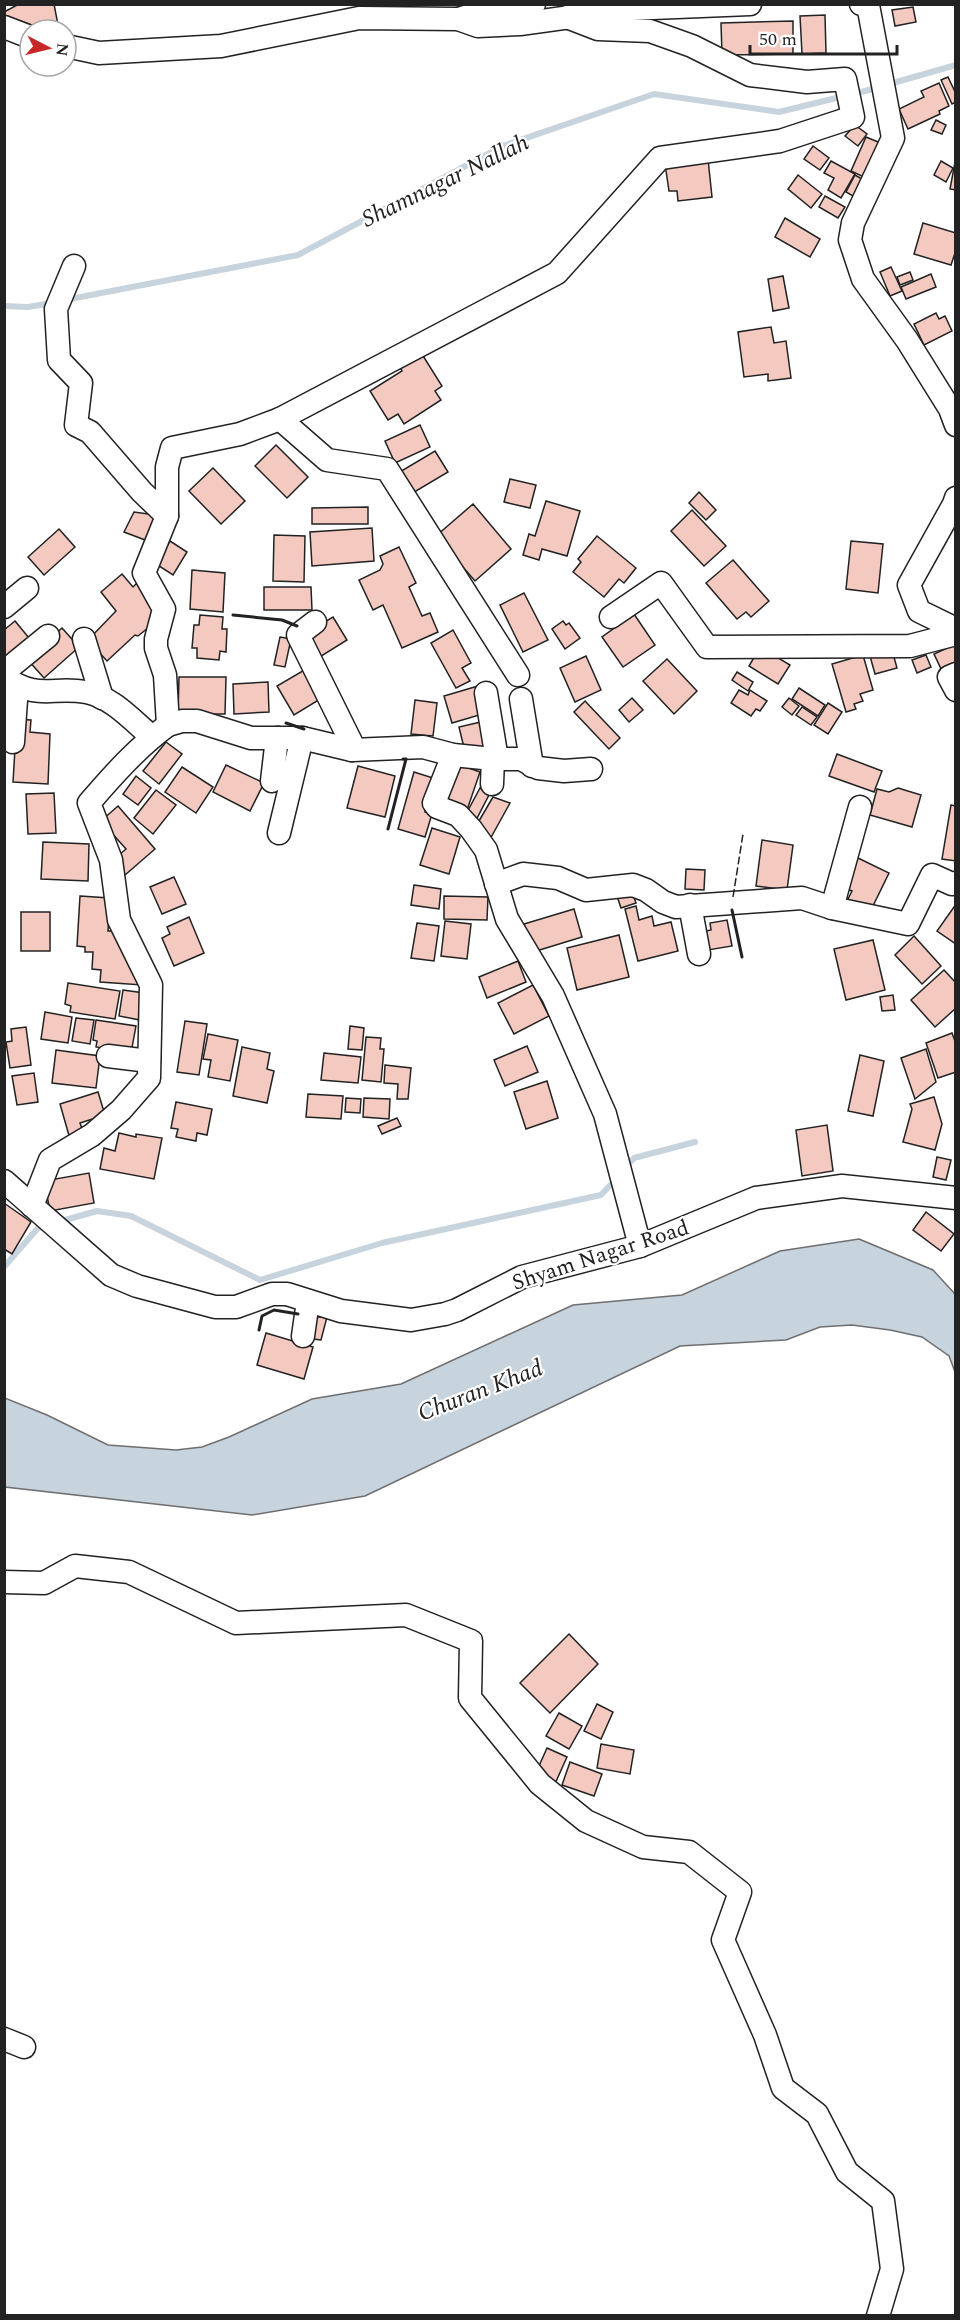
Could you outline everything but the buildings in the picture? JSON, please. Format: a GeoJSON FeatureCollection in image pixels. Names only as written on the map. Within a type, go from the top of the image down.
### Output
{"type":"FeatureCollection","features":[{"type":"Feature","properties":{"kind":"street"},"geometry":{"type":"LineString","coordinates":[[78,49],[99,53],[221,46],[358,18],[458,19],[489,9],[534,4]]}},
{"type":"Feature","properties":{"kind":"street"},"geometry":{"type":"LineString","coordinates":[[458,19],[478,26],[520,24],[628,9],[750,4]]}},
{"type":"Feature","properties":{"kind":"street"},"geometry":{"type":"LineString","coordinates":[[861,4],[870,5],[893,138],[853,223],[850,240],[863,279],[907,340],[950,409],[956,425]]}},
{"type":"Feature","properties":{"kind":"street"},"geometry":{"type":"LineString","coordinates":[[160,731],[165,675],[156,648],[156,639],[164,609],[144,573],[167,516],[167,467],[172,448],[240,434],[280,419],[557,273],[660,158],[780,141],[853,117],[845,79],[807,82],[750,75],[692,46],[650,32],[598,29],[567,17]]}},
{"type":"Feature","properties":{"kind":"street"},"geometry":{"type":"LineString","coordinates":[[74,266],[56,309],[59,360],[81,382],[76,425],[90,432],[142,492],[167,516]]}},
{"type":"Feature","properties":{"kind":"street"},"geometry":{"type":"LineString","coordinates":[[280,419],[327,460],[387,469],[518,675]]}},
{"type":"Feature","properties":{"kind":"street"},"geometry":{"type":"LineString","coordinates":[[956,498],[909,585],[919,611],[956,629]]}},
{"type":"Feature","properties":{"kind":"street"},"geometry":{"type":"LineString","coordinates":[[611,617],[661,583],[707,647],[910,646],[956,634]]}},
{"type":"Feature","properties":{"kind":"street"},"geometry":{"type":"LineString","coordinates":[[4,607],[27,588]]}},
{"type":"Feature","properties":{"kind":"street"},"geometry":{"type":"LineString","coordinates":[[315,621],[298,635],[352,744],[351,750]]}},
{"type":"Feature","properties":{"kind":"street"},"geometry":{"type":"LineString","coordinates":[[13,742],[9,678],[48,636]]}},
{"type":"Feature","properties":{"kind":"street"},"geometry":{"type":"LineString","coordinates":[[84,639],[96,696]]}},
{"type":"Feature","properties":{"kind":"street"},"geometry":{"type":"LineString","coordinates":[[81,666],[96,696]]}},
{"type":"Feature","properties":{"kind":"street"},"geometry":{"type":"LineString","coordinates":[[956,674],[949,677],[956,690]]}},
{"type":"Feature","properties":{"kind":"street"},"geometry":{"type":"LineString","coordinates":[[9,678],[34,692],[96,696],[160,731]]}},
{"type":"Feature","properties":{"kind":"street"},"geometry":{"type":"LineString","coordinates":[[486,693],[495,759],[492,784]]}},
{"type":"Feature","properties":{"kind":"street"},"geometry":{"type":"LineString","coordinates":[[521,699],[532,766]]}},
{"type":"Feature","properties":{"kind":"street"},"geometry":{"type":"LineString","coordinates":[[32,1206],[50,1160],[92,1135],[121,1110],[149,1078],[151,985],[119,920],[111,860],[89,803],[114,774],[160,731],[182,721],[197,721],[251,738],[302,738],[351,750],[423,747],[453,755],[521,759],[532,766],[564,771],[591,770]]}},
{"type":"Feature","properties":{"kind":"street"},"geometry":{"type":"LineString","coordinates":[[272,781],[277,738]]}},
{"type":"Feature","properties":{"kind":"street"},"geometry":{"type":"LineString","coordinates":[[279,833],[302,738]]}},
{"type":"Feature","properties":{"kind":"street"},"geometry":{"type":"LineString","coordinates":[[453,755],[434,803],[437,807],[458,815],[486,850],[507,919],[553,996],[605,1114],[639,1245]]}},
{"type":"Feature","properties":{"kind":"street"},"geometry":{"type":"LineString","coordinates":[[832,908],[860,807]]}},
{"type":"Feature","properties":{"kind":"street"},"geometry":{"type":"LineString","coordinates":[[496,884],[523,874],[558,878],[586,890],[633,885],[676,907],[802,898],[832,908],[908,924],[933,875],[952,884],[956,882]]}},
{"type":"Feature","properties":{"kind":"street"},"geometry":{"type":"LineString","coordinates":[[690,905],[699,954]]}},
{"type":"Feature","properties":{"kind":"street"},"geometry":{"type":"LineString","coordinates":[[108,1056],[149,1061]]}},
{"type":"Feature","properties":{"kind":"street","name":"Shyam Nagar Road"},"geometry":{"type":"LineString","coordinates":[[4,1181],[111,1275],[137,1286],[225,1308],[236,1307],[272,1294],[287,1294],[340,1311],[411,1320],[445,1314],[522,1277],[639,1245],[756,1198],[842,1186],[956,1198]]}},
{"type":"Feature","properties":{"kind":"street"},"geometry":{"type":"LineString","coordinates":[[303,1336],[308,1301]]}},
{"type":"Feature","properties":{"kind":"street"},"geometry":{"type":"LineString","coordinates":[[4,1582],[44,1583],[75,1566],[129,1572],[236,1623],[406,1615],[471,1641],[470,1698],[540,1784],[586,1821],[643,1847],[689,1852],[740,1892],[723,1940],[765,2035],[783,2088],[817,2114],[847,2172],[883,2201],[892,2269],[878,2316]]}},
{"type":"Feature","properties":{"kind":"water","name":"Churan Khad"},"geometry":{"type":"Polygon","coordinates":[[[859,1239],[933,1270],[955,1294],[955,1372],[949,1356],[922,1337],[852,1325],[820,1327],[786,1340],[680,1346],[365,1496],[252,1515],[5,1487],[5,1398],[47,1415],[108,1445],[176,1450],[202,1447],[312,1399],[401,1384],[573,1305],[682,1295],[780,1251],[859,1239]]]}},
{"type":"Feature","properties":{"kind":"waterway","name":"Shamnagar Nallah"},"geometry":{"type":"LineString","coordinates":[[65,300],[298,255],[503,146],[654,94],[779,112],[956,65]]}},
{"type":"Feature","properties":{"kind":"waterway","name":"Shamnagar Nallah"},"geometry":{"type":"LineString","coordinates":[[4,306],[28,307],[52,303]]}},
{"type":"Feature","properties":{"kind":"waterway"},"geometry":{"type":"LineString","coordinates":[[624,1169],[634,1158],[695,1142]]}},
{"type":"Feature","properties":{"kind":"waterway"},"geometry":{"type":"LineString","coordinates":[[58,1222],[97,1211],[131,1216],[260,1280],[382,1243],[601,1195],[616,1179]]}},
{"type":"Feature","properties":{"kind":"waterway"},"geometry":{"type":"LineString","coordinates":[[4,1267],[38,1228],[45,1226]]}},
{"type":"Feature","properties":{"kind":"fence"},"geometry":{"type":"LineString","coordinates":[[733,897],[743,834]]}},
{"type":"Feature","properties":{"kind":"wall"},"geometry":{"type":"LineString","coordinates":[[233,615],[282,620],[297,626]]}},
{"type":"Feature","properties":{"kind":"wall"},"geometry":{"type":"LineString","coordinates":[[286,723],[304,729]]}},
{"type":"Feature","properties":{"kind":"wall"},"geometry":{"type":"LineString","coordinates":[[388,829],[406,759],[403,759]]}},
{"type":"Feature","properties":{"kind":"wall"},"geometry":{"type":"LineString","coordinates":[[732,910],[742,957]]}},
{"type":"Feature","properties":{"kind":"wall"},"geometry":{"type":"LineString","coordinates":[[259,1330],[262,1316],[274,1310],[298,1314]]}}]}
